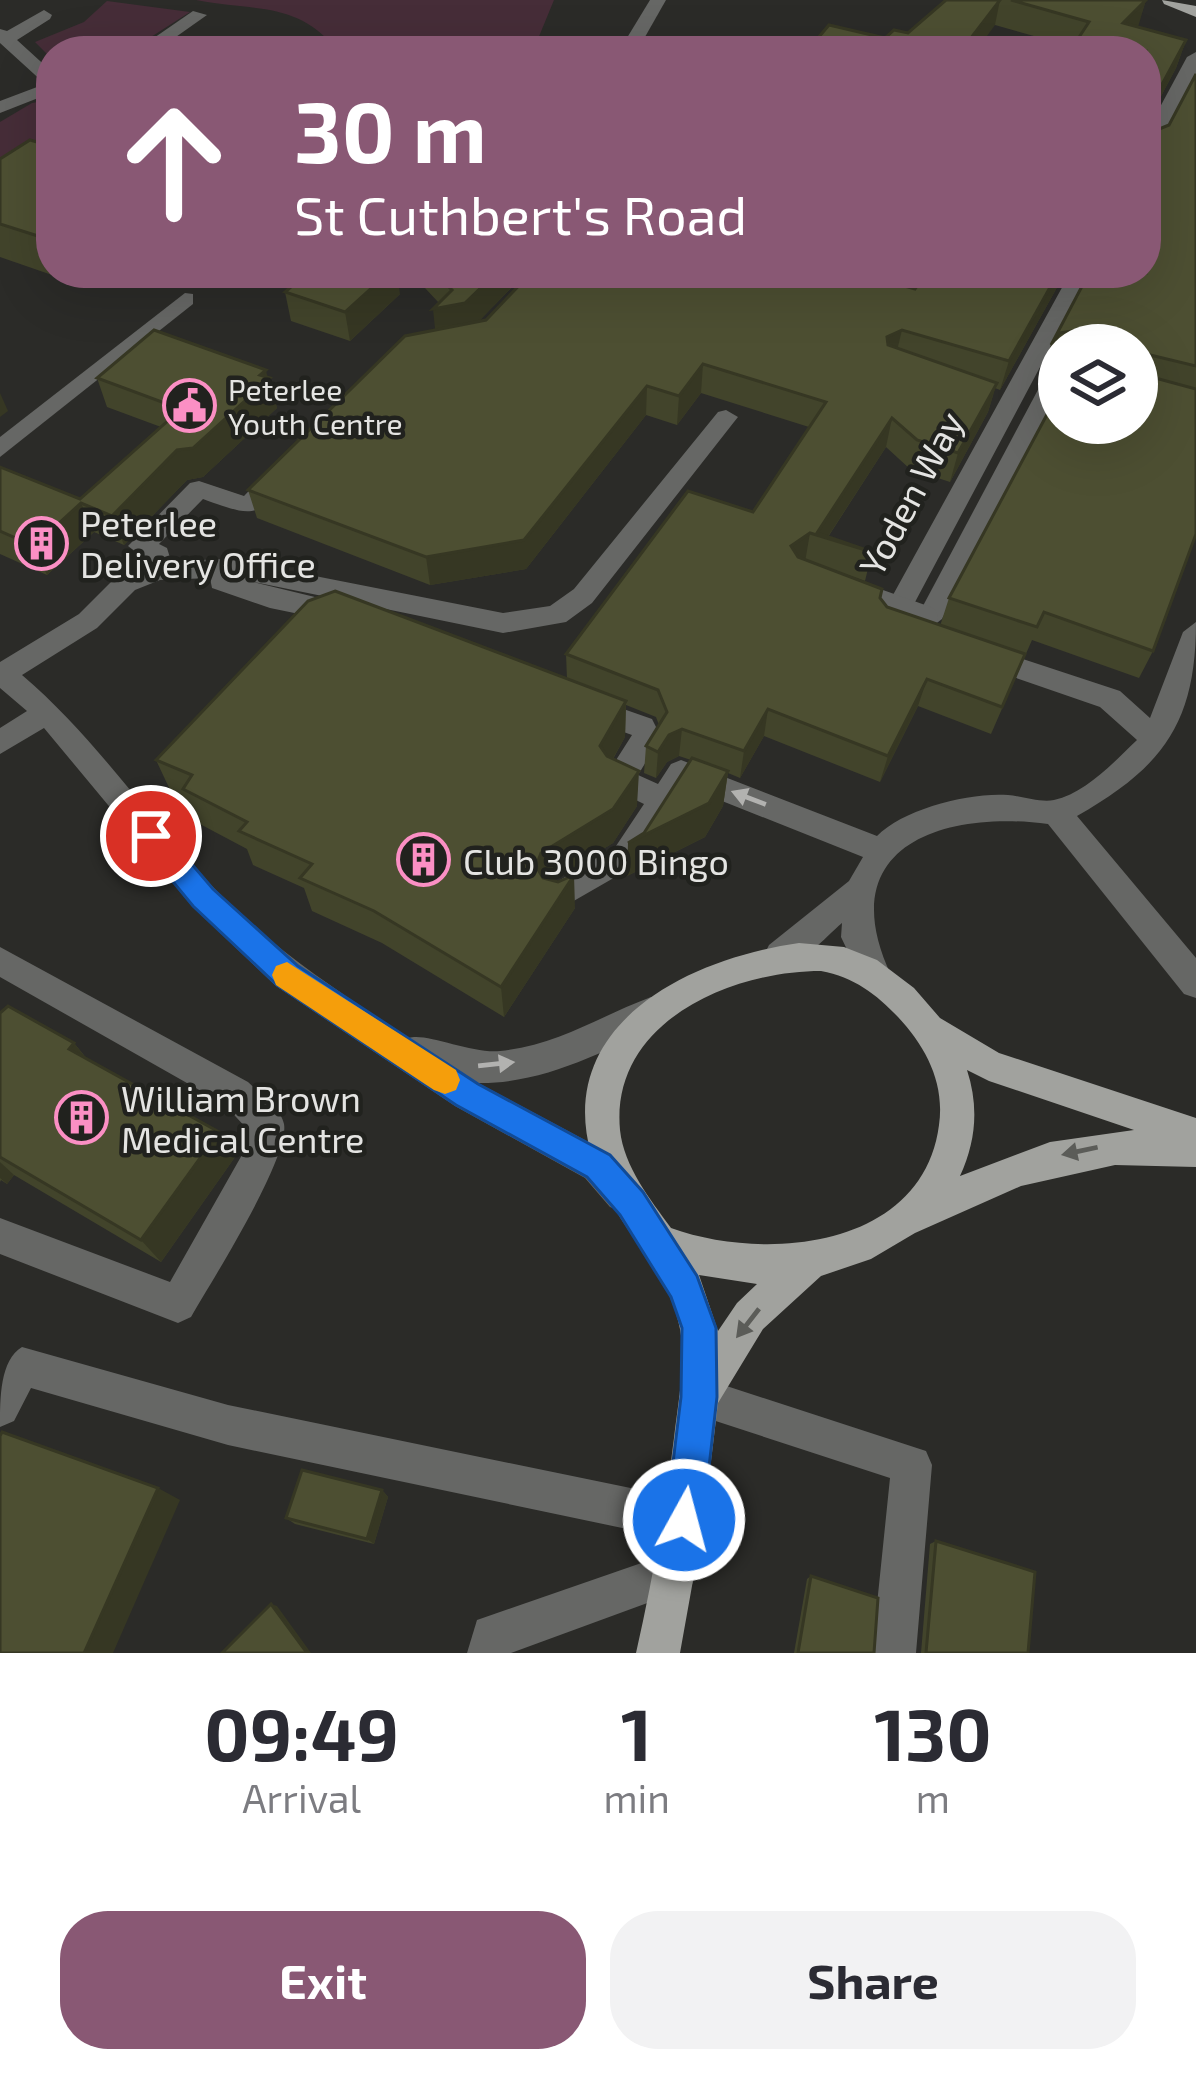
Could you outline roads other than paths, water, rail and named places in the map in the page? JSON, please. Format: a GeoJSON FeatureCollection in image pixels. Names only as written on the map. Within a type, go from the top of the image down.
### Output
{"type":"FeatureCollection","features":[{"type":"Feature","properties":{"kind":"main road"},"geometry":{"type":"LineString","coordinates":[[1169,0],[1196,12]]}},
{"type":"Feature","properties":{"kind":"main road"},"geometry":{"type":"LineString","coordinates":[[658,1653],[684,1520],[699,1397],[699,1328],[685,1288],[631,1204],[608,1158],[603,1101],[617,1054],[651,1012],[780,955],[829,959],[875,975],[935,1030],[989,1065],[1196,1135]]}},
{"type":"Feature","properties":{"kind":"main road"},"geometry":{"type":"LineString","coordinates":[[908,1219],[949,1167],[958,1120],[955,1076],[935,1030]]}},
{"type":"Feature","properties":{"kind":"main road"},"geometry":{"type":"LineString","coordinates":[[658,1242],[710,1261],[755,1266],[812,1260],[867,1244],[908,1219],[1030,1161],[1100,1146],[1196,1150]]}},
{"type":"Feature","properties":{"kind":"main road"},"geometry":{"type":"LineString","coordinates":[[699,1397],[750,1316],[812,1260]]}},
{"type":"Feature","properties":{"kind":"street"},"geometry":{"type":"LineString","coordinates":[[634,36],[658,0]]}},
{"type":"Feature","properties":{"kind":"street"},"geometry":{"type":"LineString","coordinates":[[36,69],[4,36],[44,15]]}},
{"type":"Feature","properties":{"kind":"street"},"geometry":{"type":"LineString","coordinates":[[167,36],[199,15]]}},
{"type":"Feature","properties":{"kind":"street"},"geometry":{"type":"LineString","coordinates":[[1161,123],[1196,57]]}},
{"type":"Feature","properties":{"kind":"street"},"geometry":{"type":"LineString","coordinates":[[0,109],[36,90]]}},
{"type":"Feature","properties":{"kind":"street","name":"Yoden Way"},"geometry":{"type":"LineString","coordinates":[[1073,288],[890,624],[944,630],[1110,699],[1156,740]]}},
{"type":"Feature","properties":{"kind":"street"},"geometry":{"type":"LineString","coordinates":[[0,449],[185,299]]}},
{"type":"Feature","properties":{"kind":"street"},"geometry":{"type":"LineString","coordinates":[[631,1204],[598,1166],[467,1095],[287,976],[203,897],[47,712],[2,673],[88,621],[126,583],[169,570],[228,568],[503,623],[528,623],[557,615],[583,596],[726,417]]}},
{"type":"Feature","properties":{"kind":"street"},"geometry":{"type":"LineString","coordinates":[[944,630],[1038,418]]}},
{"type":"Feature","properties":{"kind":"street"},"geometry":{"type":"LineString","coordinates":[[291,462],[248,506],[199,489],[141,546],[158,554],[169,570],[270,599],[348,614],[389,631]]}},
{"type":"Feature","properties":{"kind":"street"},"geometry":{"type":"LineString","coordinates":[[856,593],[944,630],[1134,690]]}},
{"type":"Feature","properties":{"kind":"street"},"geometry":{"type":"LineString","coordinates":[[780,955],[860,890],[882,851],[900,832],[926,820],[1002,806],[1057,813],[1112,782],[1156,740],[1196,632]]}},
{"type":"Feature","properties":{"kind":"street"},"geometry":{"type":"LineString","coordinates":[[553,696],[642,727],[647,737],[619,779],[664,800]]}},
{"type":"Feature","properties":{"kind":"street"},"geometry":{"type":"LineString","coordinates":[[0,743],[47,712]]}},
{"type":"Feature","properties":{"kind":"street"},"geometry":{"type":"LineString","coordinates":[[558,897],[627,855],[681,772],[882,851]]}},
{"type":"Feature","properties":{"kind":"street"},"geometry":{"type":"LineString","coordinates":[[1057,813],[1101,869],[1141,907],[1196,984]]}},
{"type":"Feature","properties":{"kind":"street"},"geometry":{"type":"LineString","coordinates":[[860,890],[857,938],[875,975]]}},
{"type":"Feature","properties":{"kind":"street"},"geometry":{"type":"LineString","coordinates":[[0,961],[236,1093],[267,1125],[264,1150],[178,1304],[0,1236]]}},
{"type":"Feature","properties":{"kind":"street"},"geometry":{"type":"LineString","coordinates":[[384,1039],[472,1067],[521,1062],[582,1046],[651,1012]]}},
{"type":"Feature","properties":{"kind":"street"},"geometry":{"type":"LineString","coordinates":[[0,1407],[22,1366],[229,1425],[684,1520]]}},
{"type":"Feature","properties":{"kind":"street"},"geometry":{"type":"LineString","coordinates":[[699,1397],[912,1466],[894,1653]]}},
{"type":"Feature","properties":{"kind":"street"},"geometry":{"type":"LineString","coordinates":[[489,1653],[492,1635],[676,1572]]}},
{"type":"Feature","properties":{"kind":"place","name":"Peterlee Youth Centre"},"geometry":{"type":"Point","coordinates":[189,406]}},
{"type":"Feature","properties":{"kind":"place","name":"Peterlee Delivery Office"},"geometry":{"type":"Point","coordinates":[41,543]}},
{"type":"Feature","properties":{"kind":"place","name":"Club 3000 Bingo"},"geometry":{"type":"Point","coordinates":[424,860]}},
{"type":"Feature","properties":{"kind":"place","name":"William Brown Medical Centre"},"geometry":{"type":"Point","coordinates":[82,1118]}}]}
